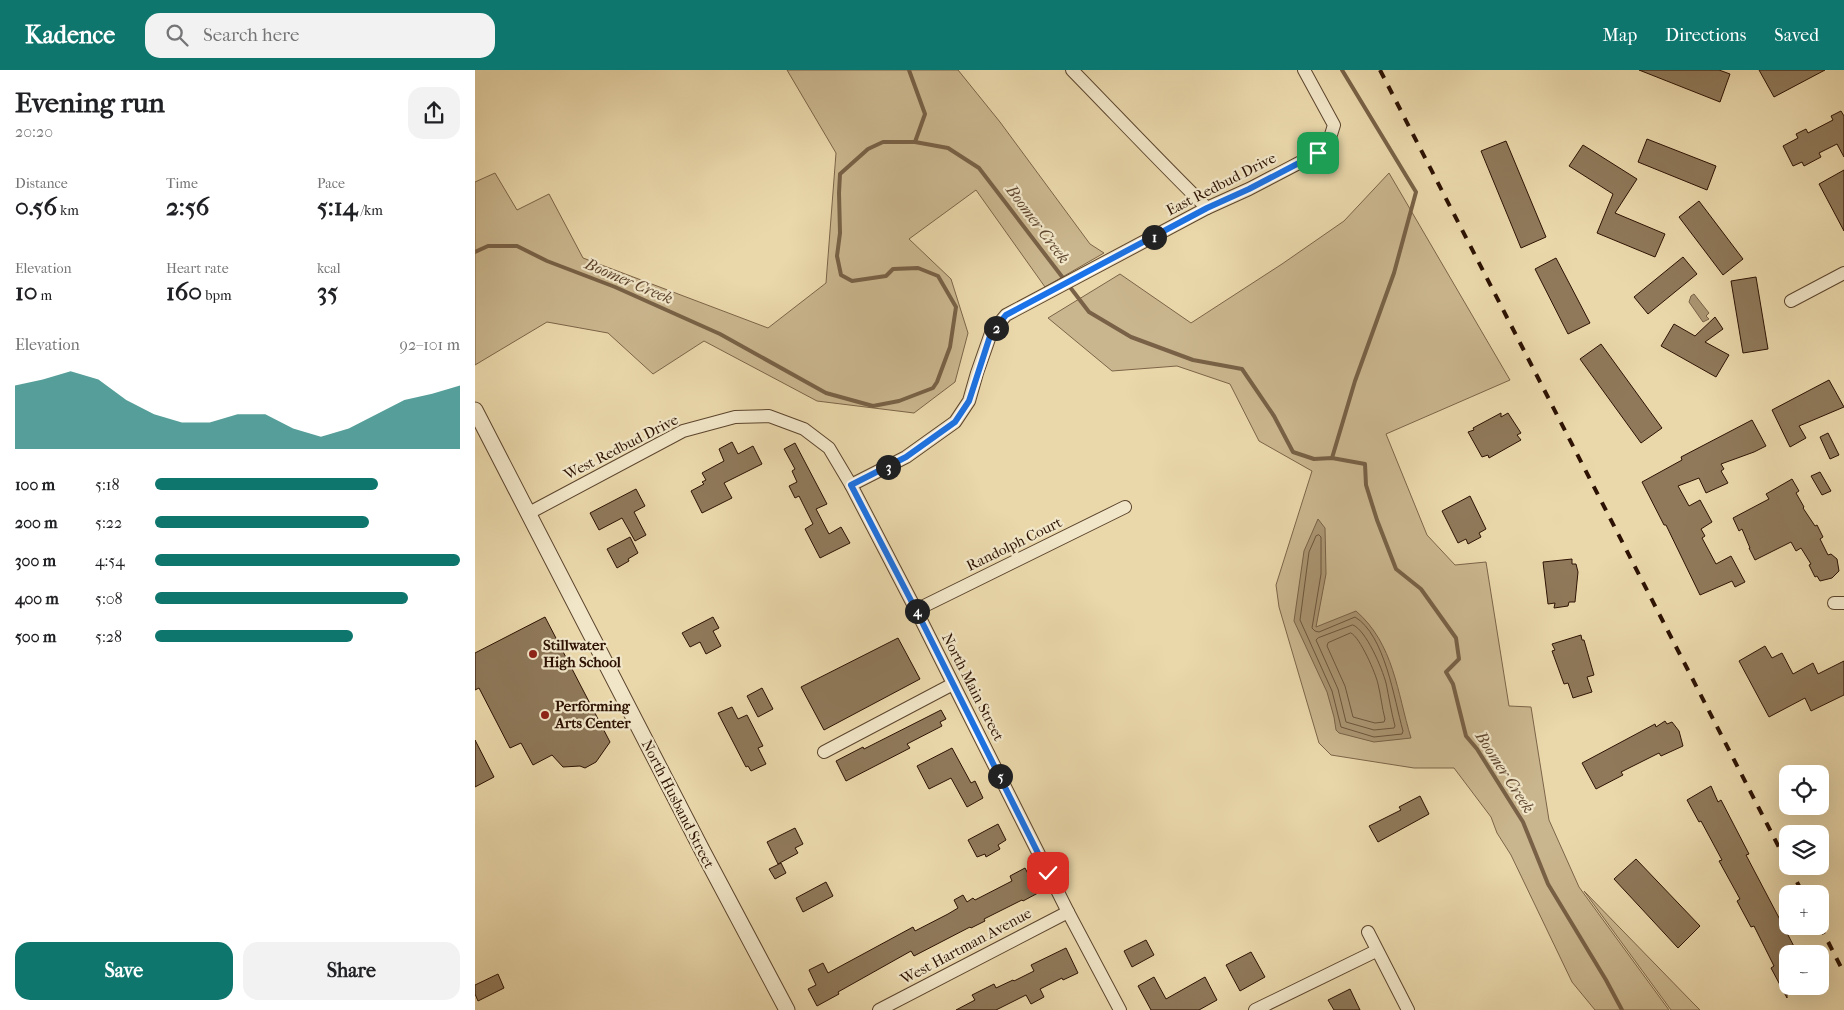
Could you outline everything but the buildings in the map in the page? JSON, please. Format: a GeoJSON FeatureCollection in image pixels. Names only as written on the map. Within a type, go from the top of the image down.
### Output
{"type":"FeatureCollection","features":[{"type":"Feature","properties":{"kind":"street"},"geometry":{"type":"LineString","coordinates":[[1072,70],[1207,208]]}},
{"type":"Feature","properties":{"kind":"street","name":"East Redbud Drive"},"geometry":{"type":"LineString","coordinates":[[851,485],[906,457],[955,422],[969,401],[991,333],[1006,315],[1207,208],[1249,189],[1318,153],[1329,141],[1334,125],[1304,70]]}},
{"type":"Feature","properties":{"kind":"street"},"geometry":{"type":"LineString","coordinates":[[1791,301],[1844,273]]}},
{"type":"Feature","properties":{"kind":"street","name":"North Husband Street"},"geometry":{"type":"LineString","coordinates":[[475,410],[702,850],[787,1010]]}},
{"type":"Feature","properties":{"kind":"street","name":"West Redbud Drive"},"geometry":{"type":"LineString","coordinates":[[529,513],[683,431],[735,417],[769,416],[804,428],[829,448],[851,485]]}},
{"type":"Feature","properties":{"kind":"street","name":"North Main Street"},"geometry":{"type":"LineString","coordinates":[[851,485],[1068,912],[1120,1010]]}},
{"type":"Feature","properties":{"kind":"street","name":"Randolph Court"},"geometry":{"type":"LineString","coordinates":[[916,610],[1125,507]]}},
{"type":"Feature","properties":{"kind":"street"},"geometry":{"type":"LineString","coordinates":[[824,752],[953,684]]}},
{"type":"Feature","properties":{"kind":"street","name":"West Hartman Avenue"},"geometry":{"type":"LineString","coordinates":[[879,1010],[1068,912]]}},
{"type":"Feature","properties":{"kind":"street"},"geometry":{"type":"LineString","coordinates":[[1368,932],[1408,1010]]}},
{"type":"Feature","properties":{"kind":"street"},"geometry":{"type":"LineString","coordinates":[[1255,1010],[1376,950]]}},
{"type":"Feature","properties":{"kind":"shaded area"},"geometry":{"type":"Polygon","coordinates":[[[787,70],[958,70],[1000,122],[1090,244],[1104,253],[1045,287],[976,190],[909,239],[951,279],[968,333],[955,382],[914,413],[817,401],[704,341],[653,374],[608,333],[547,322],[475,365],[475,182],[495,173],[517,210],[549,194],[583,258],[768,328],[826,283],[836,153],[787,70]]]}},
{"type":"Feature","properties":{"kind":"shaded area"},"geometry":{"type":"Polygon","coordinates":[[[1389,173],[1510,380],[1386,434],[1427,535],[1455,565],[1486,562],[1509,706],[1531,707],[1549,820],[1579,887],[1669,1010],[1595,1010],[1572,982],[1511,855],[1497,833],[1491,817],[1454,768],[1414,768],[1331,755],[1319,743],[1279,607],[1276,585],[1312,471],[1259,441],[1230,384],[1177,366],[1112,371],[1048,318],[1120,274],[1191,323],[1344,221],[1389,173]]]}},
{"type":"Feature","properties":{"kind":"shaded area"},"geometry":{"type":"Polygon","coordinates":[[[1584,891],[1694,1004],[1700,1010],[1671,1010],[1584,891]]]}},
{"type":"Feature","properties":{"kind":"water"},"geometry":{"type":"Polygon","coordinates":[[[1694,294],[1709,313],[1706,316],[1709,319],[1703,322],[1689,302],[1694,294]]]}},
{"type":"Feature","properties":{"kind":"water"},"geometry":{"type":"Polygon","coordinates":[[[1318,519],[1325,528],[1326,574],[1316,627],[1356,611],[1369,624],[1379,638],[1393,670],[1411,738],[1374,742],[1339,733],[1336,730],[1327,692],[1294,621],[1304,551],[1318,519]]]}},
{"type":"Feature","properties":{"kind":"waterway"},"geometry":{"type":"LineString","coordinates":[[909,70],[925,114],[915,142]]}},
{"type":"Feature","properties":{"kind":"waterway"},"geometry":{"type":"LineString","coordinates":[[1332,458],[1355,381],[1394,273],[1416,192],[1342,70]]}},
{"type":"Feature","properties":{"kind":"waterway","name":"Boomer Creek"},"geometry":{"type":"LineString","coordinates":[[475,252],[488,246],[517,246],[547,261],[615,287],[720,334],[826,393],[873,406],[899,401],[933,388],[950,347],[956,307],[938,276],[918,268],[893,269],[886,276],[852,281],[841,275],[837,256],[840,233],[840,174],[868,149],[883,142],[915,142],[948,148],[979,168],[1089,312],[1131,337],[1193,360],[1242,369],[1274,416],[1293,452],[1314,459],[1332,458],[1365,464],[1366,485],[1396,569],[1421,589],[1456,638],[1459,659],[1446,672],[1453,684],[1466,736],[1477,749],[1523,822],[1548,884],[1622,1010]]}},
{"type":"Feature","properties":{"kind":"railway"},"geometry":{"type":"LineString","coordinates":[[1380,70],[1779,847]]}},
{"type":"Feature","properties":{"kind":"railway"},"geometry":{"type":"LineString","coordinates":[[1794,875],[1798,885]]}},
{"type":"Feature","properties":{"kind":"railway"},"geometry":{"type":"LineString","coordinates":[[1825,935],[1844,973]]}},
{"type":"Feature","properties":{"kind":"place","name":"Stillwater High School"},"geometry":{"type":"Point","coordinates":[533,654]}},
{"type":"Feature","properties":{"kind":"place","name":"Performing Arts Center"},"geometry":{"type":"Point","coordinates":[545,715]}},
{"type":"Feature","properties":{"kind":"route"},"geometry":{"type":"LineString","coordinates":[[1048,873],[851,485],[906,457],[955,422],[969,401],[991,333],[1006,315],[1207,208],[1249,189],[1318,153]]}}]}
